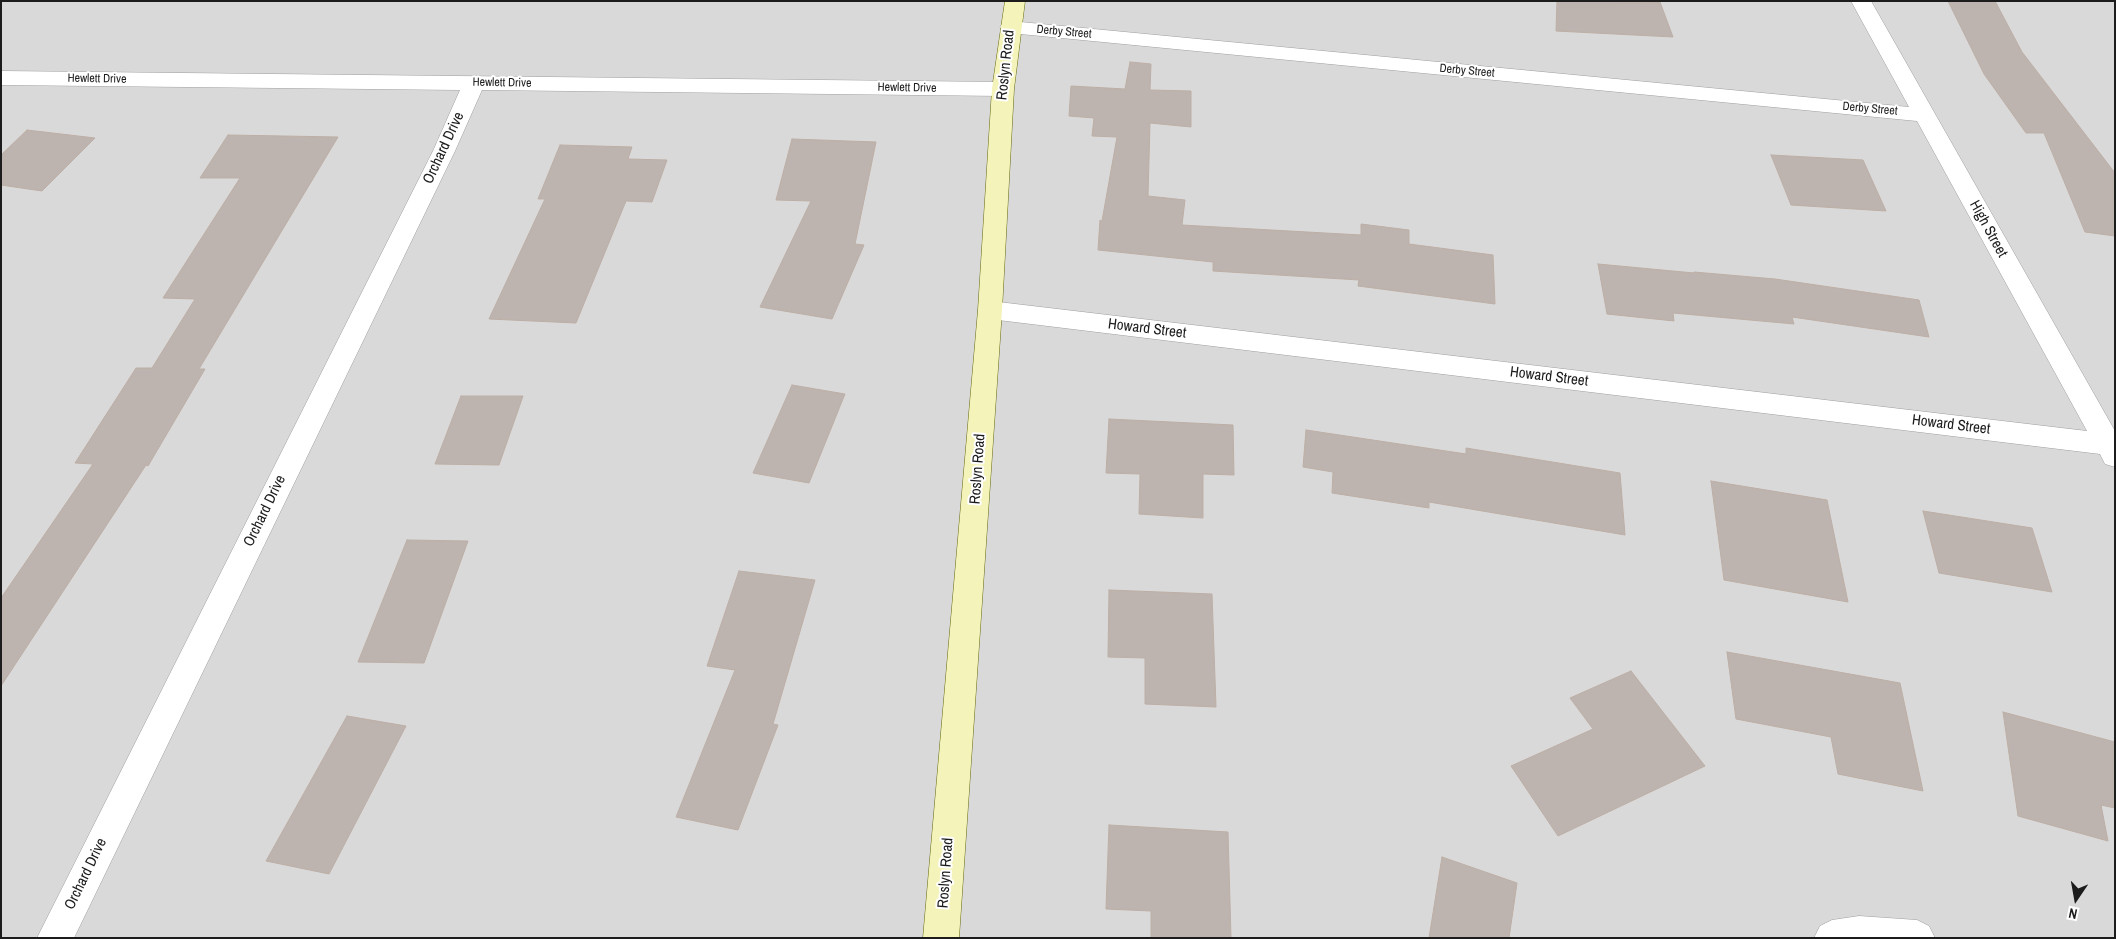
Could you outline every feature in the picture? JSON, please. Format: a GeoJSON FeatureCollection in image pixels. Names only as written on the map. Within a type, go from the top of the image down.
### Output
{"type":"FeatureCollection","features":[{"type":"Feature","properties":{"kind":"main road","name":"Roslyn Road"},"geometry":{"type":"LineString","coordinates":[[941,938],[990,310],[1002,89],[1012,14]]}},
{"type":"Feature","properties":{"kind":"street","name":"High Street"},"geometry":{"type":"LineString","coordinates":[[1861,1],[2111,450]]}},
{"type":"Feature","properties":{"kind":"street","name":"Derby Street"},"geometry":{"type":"LineString","coordinates":[[1012,14],[1924,115]]}},
{"type":"Feature","properties":{"kind":"street","name":"Hewlett Drive"},"geometry":{"type":"LineString","coordinates":[[1,78],[1002,89]]}},
{"type":"Feature","properties":{"kind":"street","name":"Orchard Drive"},"geometry":{"type":"LineString","coordinates":[[54,938],[444,151],[474,83]]}},
{"type":"Feature","properties":{"kind":"street","name":"Howard Street"},"geometry":{"type":"LineString","coordinates":[[990,310],[2111,450]]}},
{"type":"Feature","properties":{"kind":"street"},"geometry":{"type":"LineString","coordinates":[[1832,938],[1859,934],[1917,938]]}},
{"type":"Feature","properties":{"kind":"shaded area"},"geometry":{"type":"Polygon","coordinates":[[[1,1],[2115,1],[2115,938],[1,938],[1,1]]]}},
{"type":"Feature","properties":{"kind":"building"},"geometry":{"type":"Polygon","coordinates":[[[1557,1],[1660,2],[1673,37],[1556,31],[1557,1]]]}},
{"type":"Feature","properties":{"kind":"building"},"geometry":{"type":"Polygon","coordinates":[[[1948,1],[1995,1],[2022,52],[2115,173],[2115,236],[2085,232],[2044,133],[2026,133],[1984,74],[1948,1]]]}},
{"type":"Feature","properties":{"kind":"building"},"geometry":{"type":"Polygon","coordinates":[[[1130,62],[1151,64],[1150,90],[1191,91],[1191,127],[1150,123],[1148,196],[1185,200],[1182,225],[1361,235],[1361,224],[1409,230],[1409,244],[1493,255],[1495,304],[1358,286],[1359,280],[1213,271],[1213,262],[1098,250],[1100,220],[1102,221],[1117,137],[1092,136],[1094,118],[1069,116],[1071,86],[1125,89],[1130,62]]]}},
{"type":"Feature","properties":{"kind":"building"},"geometry":{"type":"Polygon","coordinates":[[[27,130],[95,138],[42,191],[1,185],[1,155],[27,130]]]}},
{"type":"Feature","properties":{"kind":"building"},"geometry":{"type":"Polygon","coordinates":[[[228,135],[338,137],[199,369],[205,369],[148,466],[146,465],[1,686],[1,598],[93,464],[75,463],[136,368],[152,368],[195,299],[163,298],[240,178],[200,178],[228,135]]]}},
{"type":"Feature","properties":{"kind":"building"},"geometry":{"type":"Polygon","coordinates":[[[792,139],[876,142],[855,244],[864,245],[832,319],[760,307],[811,201],[776,200],[792,139]]]}},
{"type":"Feature","properties":{"kind":"building"},"geometry":{"type":"Polygon","coordinates":[[[560,145],[632,147],[628,159],[667,160],[652,202],[626,201],[576,323],[489,319],[545,199],[538,199],[560,145]]]}},
{"type":"Feature","properties":{"kind":"building"},"geometry":{"type":"Polygon","coordinates":[[[1771,155],[1863,160],[1886,211],[1791,205],[1771,155]]]}},
{"type":"Feature","properties":{"kind":"building"},"geometry":{"type":"Polygon","coordinates":[[[1598,264],[1775,279],[1919,300],[1929,337],[1792,317],[1794,324],[1673,313],[1674,321],[1607,314],[1598,264]]]}},
{"type":"Feature","properties":{"kind":"building"},"geometry":{"type":"Polygon","coordinates":[[[792,385],[845,394],[809,483],[753,473],[792,385]]]}},
{"type":"Feature","properties":{"kind":"building"},"geometry":{"type":"Polygon","coordinates":[[[461,396],[523,396],[499,465],[435,464],[461,396]]]}},
{"type":"Feature","properties":{"kind":"building"},"geometry":{"type":"Polygon","coordinates":[[[1109,419],[1233,425],[1234,475],[1203,474],[1203,518],[1139,514],[1140,474],[1106,473],[1109,419]]]}},
{"type":"Feature","properties":{"kind":"building"},"geometry":{"type":"Polygon","coordinates":[[[1306,430],[1466,454],[1466,448],[1620,473],[1625,535],[1429,502],[1429,508],[1332,493],[1333,472],[1303,467],[1306,430]]]}},
{"type":"Feature","properties":{"kind":"building"},"geometry":{"type":"Polygon","coordinates":[[[1711,481],[1827,500],[1848,602],[1724,580],[1711,481]]]}},
{"type":"Feature","properties":{"kind":"building"},"geometry":{"type":"Polygon","coordinates":[[[1923,511],[2032,528],[2052,592],[1939,573],[1923,511]]]}},
{"type":"Feature","properties":{"kind":"building"},"geometry":{"type":"Polygon","coordinates":[[[407,540],[468,541],[424,663],[358,662],[407,540]]]}},
{"type":"Feature","properties":{"kind":"building"},"geometry":{"type":"Polygon","coordinates":[[[739,571],[815,580],[773,724],[778,725],[738,830],[676,817],[735,670],[707,666],[739,571]]]}},
{"type":"Feature","properties":{"kind":"building"},"geometry":{"type":"Polygon","coordinates":[[[1109,590],[1212,594],[1216,707],[1145,704],[1145,658],[1108,657],[1109,590]]]}},
{"type":"Feature","properties":{"kind":"building"},"geometry":{"type":"Polygon","coordinates":[[[1727,652],[1900,683],[1923,791],[1838,774],[1831,737],[1736,719],[1727,652]]]}},
{"type":"Feature","properties":{"kind":"building"},"geometry":{"type":"Polygon","coordinates":[[[1631,671],[1705,766],[1558,836],[1511,766],[1593,729],[1570,698],[1631,671]]]}},
{"type":"Feature","properties":{"kind":"building"},"geometry":{"type":"Polygon","coordinates":[[[2003,712],[2115,742],[2115,808],[2101,805],[2108,841],[2018,816],[2003,712]]]}},
{"type":"Feature","properties":{"kind":"building"},"geometry":{"type":"Polygon","coordinates":[[[347,716],[406,726],[329,874],[266,861],[347,716]]]}},
{"type":"Feature","properties":{"kind":"building"},"geometry":{"type":"Polygon","coordinates":[[[1109,825],[1228,832],[1231,938],[1151,938],[1151,911],[1106,909],[1109,825]]]}},
{"type":"Feature","properties":{"kind":"building"},"geometry":{"type":"Polygon","coordinates":[[[1442,857],[1517,883],[1509,938],[1429,938],[1442,857]]]}}]}
